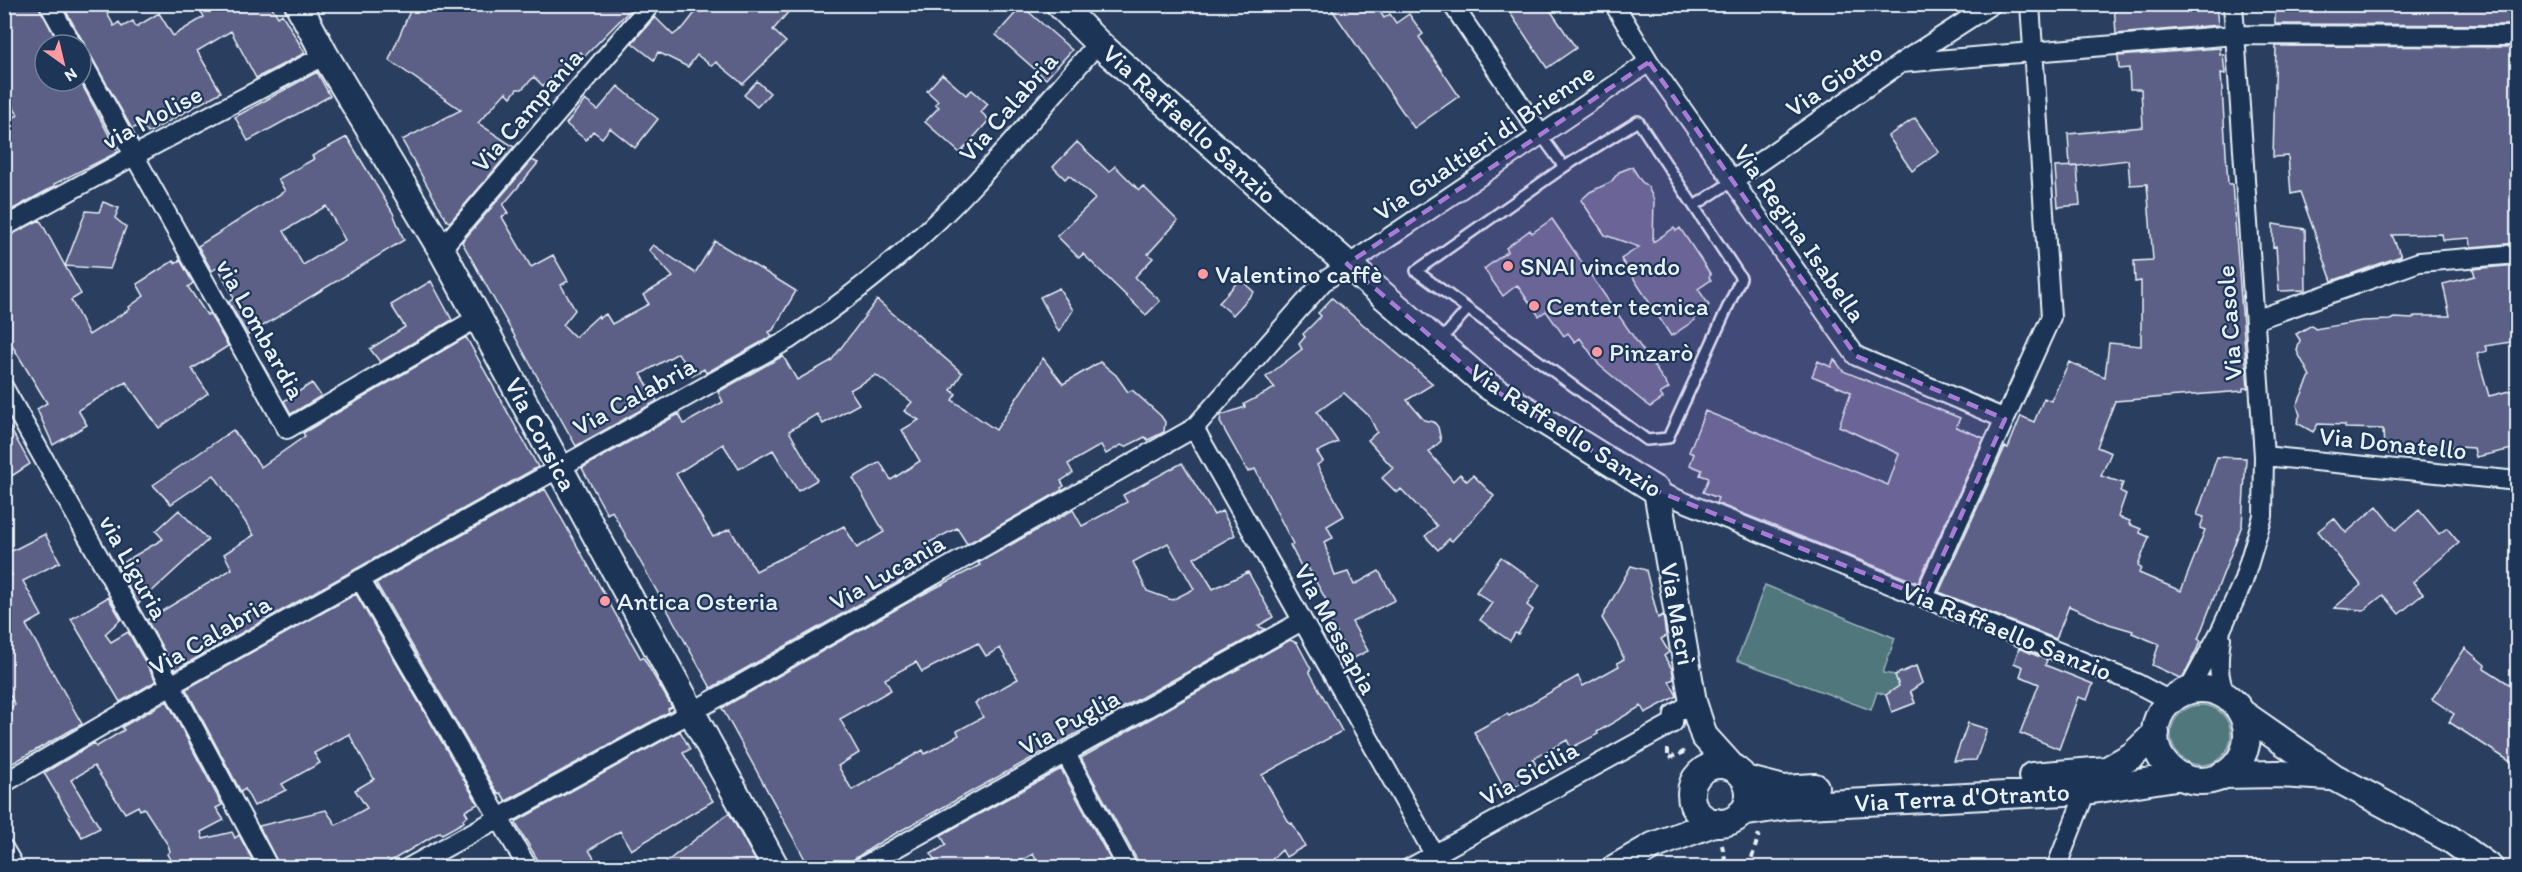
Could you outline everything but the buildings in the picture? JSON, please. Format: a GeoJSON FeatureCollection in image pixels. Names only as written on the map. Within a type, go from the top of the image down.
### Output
{"type":"FeatureCollection","features":[{"type":"Feature","properties":{"kind":"street"},"geometry":{"type":"LineString","coordinates":[[49,4],[65,33]]}},
{"type":"Feature","properties":{"kind":"street","name":"Via Corsica"},"geometry":{"type":"LineString","coordinates":[[298,4],[325,55],[479,317],[776,867]]}},
{"type":"Feature","properties":{"kind":"street","name":"Via Campania"},"geometry":{"type":"LineString","coordinates":[[441,249],[651,4]]}},
{"type":"Feature","properties":{"kind":"street","name":"Via Raffaello Sanzio"},"geometry":{"type":"LineString","coordinates":[[1059,4],[1098,43],[1488,386],[1657,491],[2136,683],[2179,696]]}},
{"type":"Feature","properties":{"kind":"street"},"geometry":{"type":"LineString","coordinates":[[1452,4],[1540,134]]}},
{"type":"Feature","properties":{"kind":"street","name":"Via Regina Isabella"},"geometry":{"type":"LineString","coordinates":[[1614,4],[1649,62],[1731,182],[1856,356],[2005,419]]}},
{"type":"Feature","properties":{"kind":"street"},"geometry":{"type":"LineString","coordinates":[[1901,63],[1992,4]]}},
{"type":"Feature","properties":{"kind":"street"},"geometry":{"type":"LineString","coordinates":[[1924,597],[2051,317],[2030,4]]}},
{"type":"Feature","properties":{"kind":"street","name":"Via Casole"},"geometry":{"type":"LineString","coordinates":[[2179,696],[2222,630],[2243,582],[2263,516],[2264,456],[2233,4]]}},
{"type":"Feature","properties":{"kind":"street","name":"Via Giotto"},"geometry":{"type":"LineString","coordinates":[[1731,182],[1901,63],[2034,54],[2235,35],[2517,36]]}},
{"type":"Feature","properties":{"kind":"street","name":"Via Calabria"},"geometry":{"type":"LineString","coordinates":[[4,783],[171,685],[788,340],[845,299],[934,224],[974,184],[1098,43]]}},
{"type":"Feature","properties":{"kind":"street","name":"via Molise"},"geometry":{"type":"LineString","coordinates":[[4,227],[325,55]]}},
{"type":"Feature","properties":{"kind":"street","name":"Via Gualtieri di Brienne"},"geometry":{"type":"LineString","coordinates":[[1347,264],[1649,62]]}},
{"type":"Feature","properties":{"kind":"street","name":"via Lombardia"},"geometry":{"type":"LineString","coordinates":[[93,81],[286,429],[479,317]]}},
{"type":"Feature","properties":{"kind":"street"},"geometry":{"type":"LineString","coordinates":[[2255,320],[2420,262],[2517,254]]}},
{"type":"Feature","properties":{"kind":"street","name":"Via Lucania"},"geometry":{"type":"LineString","coordinates":[[408,867],[429,863],[500,819],[1194,428],[1323,282],[1347,264]]}},
{"type":"Feature","properties":{"kind":"street","name":"via Liguria"},"geometry":{"type":"LineString","coordinates":[[4,388],[171,685],[269,867]]}},
{"type":"Feature","properties":{"kind":"street","name":"Via Messapia"},"geometry":{"type":"LineString","coordinates":[[1194,428],[1434,854]]}},
{"type":"Feature","properties":{"kind":"street","name":"Via Donatello"},"geometry":{"type":"LineString","coordinates":[[2264,456],[2517,481]]}},
{"type":"Feature","properties":{"kind":"street","name":"Via Macrì"},"geometry":{"type":"LineString","coordinates":[[1657,491],[1693,702],[1704,736],[1738,773]]}},
{"type":"Feature","properties":{"kind":"street"},"geometry":{"type":"LineString","coordinates":[[360,579],[528,867]]}},
{"type":"Feature","properties":{"kind":"street","name":"Via Puglia"},"geometry":{"type":"LineString","coordinates":[[860,867],[1302,621]]}},
{"type":"Feature","properties":{"kind":"street","name":"Via Casole"},"geometry":{"type":"LineString","coordinates":[[2222,630],[2218,659],[2220,682],[2234,705]]}},
{"type":"Feature","properties":{"kind":"street"},"geometry":{"type":"LineString","coordinates":[[2334,777],[2278,774],[2222,775],[2202,781],[2182,776],[2165,763],[2156,744],[2156,733],[2162,710],[2179,696],[2207,689],[2234,705],[2334,777],[2450,839],[2490,867]]}},
{"type":"Feature","properties":{"kind":"street","name":"Via Sicilia"},"geometry":{"type":"LineString","coordinates":[[1410,867],[1672,723],[1674,714],[1693,702]]}},
{"type":"Feature","properties":{"kind":"street"},"geometry":{"type":"LineString","coordinates":[[2222,775],[2240,759],[2245,748],[2247,736],[2234,705]]}},
{"type":"Feature","properties":{"kind":"street","name":"Via Terra d'Otranto"},"geometry":{"type":"LineString","coordinates":[[1738,773],[1784,789],[2085,773],[2107,770],[2133,755],[2156,733]]}},
{"type":"Feature","properties":{"kind":"street","name":"Via Macrì"},"geometry":{"type":"LineString","coordinates":[[1698,774],[1704,736]]}},
{"type":"Feature","properties":{"kind":"street"},"geometry":{"type":"LineString","coordinates":[[1066,753],[1128,867]]}},
{"type":"Feature","properties":{"kind":"street"},"geometry":{"type":"LineString","coordinates":[[1615,867],[1653,846],[1716,822],[1726,822],[1741,813],[1749,797],[1738,773],[1714,765],[1698,774],[1690,791],[1691,800],[1700,815],[1716,822]]}},
{"type":"Feature","properties":{"kind":"street","name":"Via Terra d'Otranto"},"geometry":{"type":"LineString","coordinates":[[1741,813],[1767,808],[2086,791],[2182,776]]}},
{"type":"Feature","properties":{"kind":"street"},"geometry":{"type":"LineString","coordinates":[[2056,867],[2086,791]]}},
{"type":"Feature","properties":{"kind":"street"},"geometry":{"type":"LineString","coordinates":[[1653,846],[1691,800]]}},
{"type":"Feature","properties":{"kind":"street"},"geometry":{"type":"LineString","coordinates":[[4,849],[15,867]]}},
{"type":"Feature","properties":{"kind":"lane"},"geometry":{"type":"LineString","coordinates":[[1638,121],[1694,206],[1741,278],[1668,438],[1647,440],[1416,271],[1564,167],[1638,121]]}},
{"type":"Feature","properties":{"kind":"lane"},"geometry":{"type":"LineString","coordinates":[[1540,134],[1564,167]]}},
{"type":"Feature","properties":{"kind":"lane"},"geometry":{"type":"LineString","coordinates":[[1694,206],[1731,182]]}},
{"type":"Feature","properties":{"kind":"lane"},"geometry":{"type":"LineString","coordinates":[[1439,343],[1468,309]]}},
{"type":"Feature","properties":{"kind":"path"},"geometry":{"type":"LineString","coordinates":[[1672,723],[1668,758],[1679,755],[1704,736]]}},
{"type":"Feature","properties":{"kind":"path"},"geometry":{"type":"LineString","coordinates":[[1749,867],[1767,808]]}},
{"type":"Feature","properties":{"kind":"highlighted area"},"geometry":{"type":"Polygon","coordinates":[[[1649,62],[1856,356],[2005,419],[1924,597],[1657,491],[1488,386],[1347,264],[1649,62]]]}},
{"type":"Feature","properties":{"kind":"green space"},"geometry":{"type":"Polygon","coordinates":[[[1765,585],[1895,638],[1883,673],[1895,675],[1916,666],[1922,683],[1911,691],[1915,703],[1892,712],[1886,695],[1877,692],[1871,710],[1737,660],[1765,585]]]}},
{"type":"Feature","properties":{"kind":"green space"},"geometry":{"type":"Polygon","coordinates":[[[2201,705],[2218,710],[2226,718],[2231,735],[2226,752],[2218,760],[2201,765],[2184,760],[2176,752],[2171,735],[2176,718],[2184,710],[2201,705]]]}},
{"type":"Feature","properties":{"kind":"place","name":"SNAI vincendo"},"geometry":{"type":"Point","coordinates":[1508,266]}},
{"type":"Feature","properties":{"kind":"place","name":"Valentino caffè"},"geometry":{"type":"Point","coordinates":[1203,274]}},
{"type":"Feature","properties":{"kind":"place","name":"Center tecnica"},"geometry":{"type":"Point","coordinates":[1534,306]}},
{"type":"Feature","properties":{"kind":"place","name":"Pinzarò"},"geometry":{"type":"Point","coordinates":[1597,352]}},
{"type":"Feature","properties":{"kind":"place","name":"Antica Osteria"},"geometry":{"type":"Point","coordinates":[605,601]}}]}
